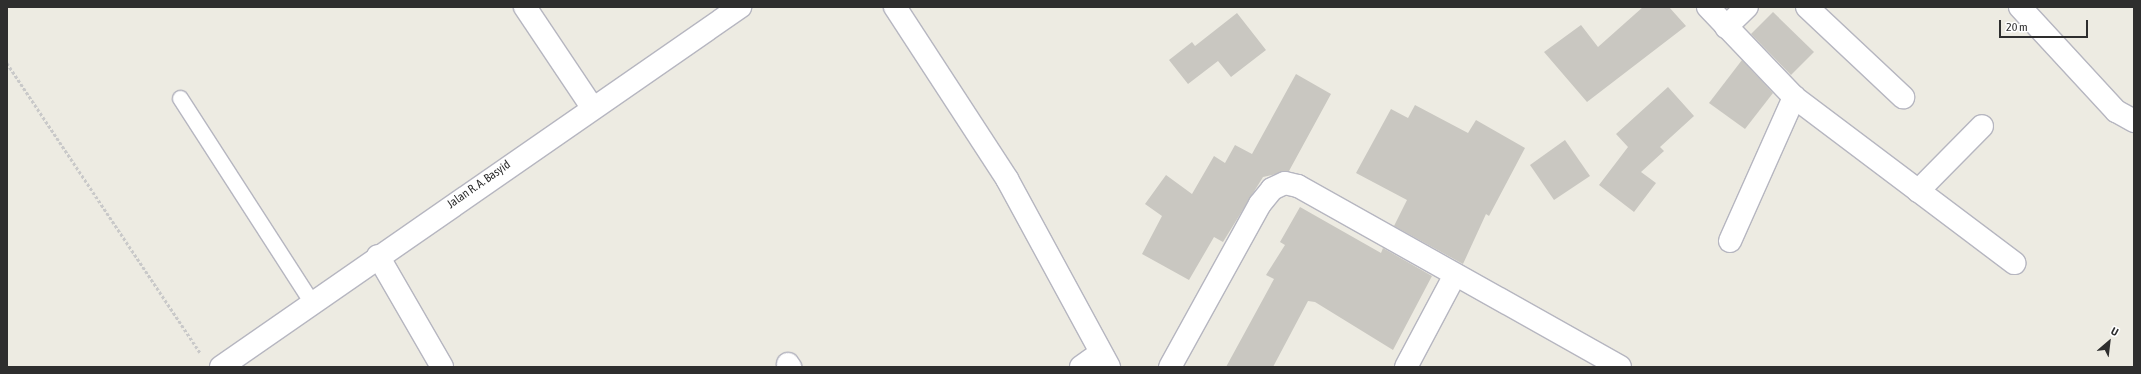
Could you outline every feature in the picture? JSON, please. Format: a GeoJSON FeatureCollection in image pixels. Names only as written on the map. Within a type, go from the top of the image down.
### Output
{"type":"FeatureCollection","features":[{"type":"Feature","properties":{"kind":"street"},"geometry":{"type":"LineString","coordinates":[[525,7],[592,107]]}},
{"type":"Feature","properties":{"kind":"street","name":"Jalan R. A. Basyid"},"geometry":{"type":"LineString","coordinates":[[221,367],[592,107],[740,7]]}},
{"type":"Feature","properties":{"kind":"street"},"geometry":{"type":"LineString","coordinates":[[895,7],[1007,179],[1104,360],[1081,367]]}},
{"type":"Feature","properties":{"kind":"street"},"geometry":{"type":"LineString","coordinates":[[1708,7],[1794,97],[2014,263]]}},
{"type":"Feature","properties":{"kind":"street"},"geometry":{"type":"LineString","coordinates":[[1726,27],[1747,7]]}},
{"type":"Feature","properties":{"kind":"street"},"geometry":{"type":"LineString","coordinates":[[1807,7],[1903,97]]}},
{"type":"Feature","properties":{"kind":"street"},"geometry":{"type":"LineString","coordinates":[[2020,7],[2116,111],[2134,121]]}},
{"type":"Feature","properties":{"kind":"street"},"geometry":{"type":"LineString","coordinates":[[1730,241],[1794,97]]}},
{"type":"Feature","properties":{"kind":"street"},"geometry":{"type":"LineString","coordinates":[[1918,191],[1982,126]]}},
{"type":"Feature","properties":{"kind":"street"},"geometry":{"type":"LineString","coordinates":[[1170,367],[1260,204],[1272,188],[1286,183],[1298,186],[1620,367]]}},
{"type":"Feature","properties":{"kind":"street"},"geometry":{"type":"LineString","coordinates":[[378,256],[442,367]]}},
{"type":"Feature","properties":{"kind":"street"},"geometry":{"type":"LineString","coordinates":[[1406,367],[1455,275]]}},
{"type":"Feature","properties":{"kind":"lane"},"geometry":{"type":"LineString","coordinates":[[180,98],[312,303]]}},
{"type":"Feature","properties":{"kind":"path"},"geometry":{"type":"LineString","coordinates":[[7,63],[202,354]]}},
{"type":"Feature","properties":{"kind":"building"},"geometry":{"type":"Polygon","coordinates":[[[1643,7],[1669,7],[1686,26],[1587,102],[1544,52],[1581,25],[1598,47],[1643,7]]]}},
{"type":"Feature","properties":{"kind":"building"},"geometry":{"type":"Polygon","coordinates":[[[1773,12],[1814,52],[1791,75],[1751,34],[1773,12]]]}},
{"type":"Feature","properties":{"kind":"building"},"geometry":{"type":"Polygon","coordinates":[[[1237,13],[1266,50],[1231,77],[1218,61],[1188,84],[1169,60],[1192,42],[1195,46],[1237,13]]]}},
{"type":"Feature","properties":{"kind":"building"},"geometry":{"type":"Polygon","coordinates":[[[1742,60],[1773,93],[1745,129],[1709,103],[1742,60]]]}},
{"type":"Feature","properties":{"kind":"building"},"geometry":{"type":"Polygon","coordinates":[[[1296,74],[1331,94],[1289,171],[1263,177],[1223,242],[1214,237],[1189,280],[1142,254],[1162,216],[1145,204],[1166,175],[1192,194],[1214,156],[1225,163],[1235,145],[1252,154],[1296,74]]]}},
{"type":"Feature","properties":{"kind":"building"},"geometry":{"type":"Polygon","coordinates":[[[1668,87],[1694,116],[1660,147],[1664,151],[1641,172],[1656,183],[1634,212],[1599,185],[1628,147],[1616,134],[1668,87]]]}},
{"type":"Feature","properties":{"kind":"building"},"geometry":{"type":"Polygon","coordinates":[[[1415,105],[1468,133],[1476,120],[1525,148],[1489,216],[1486,214],[1463,264],[1394,226],[1407,200],[1356,173],[1391,109],[1408,118],[1415,105]]]}},
{"type":"Feature","properties":{"kind":"building"},"geometry":{"type":"Polygon","coordinates":[[[1565,140],[1590,176],[1554,200],[1530,165],[1565,140]]]}},
{"type":"Feature","properties":{"kind":"building"},"geometry":{"type":"Polygon","coordinates":[[[1300,207],[1381,253],[1383,248],[1432,276],[1393,350],[1315,302],[1308,301],[1273,367],[1226,367],[1274,279],[1266,275],[1285,245],[1280,242],[1300,207]]]}}]}
